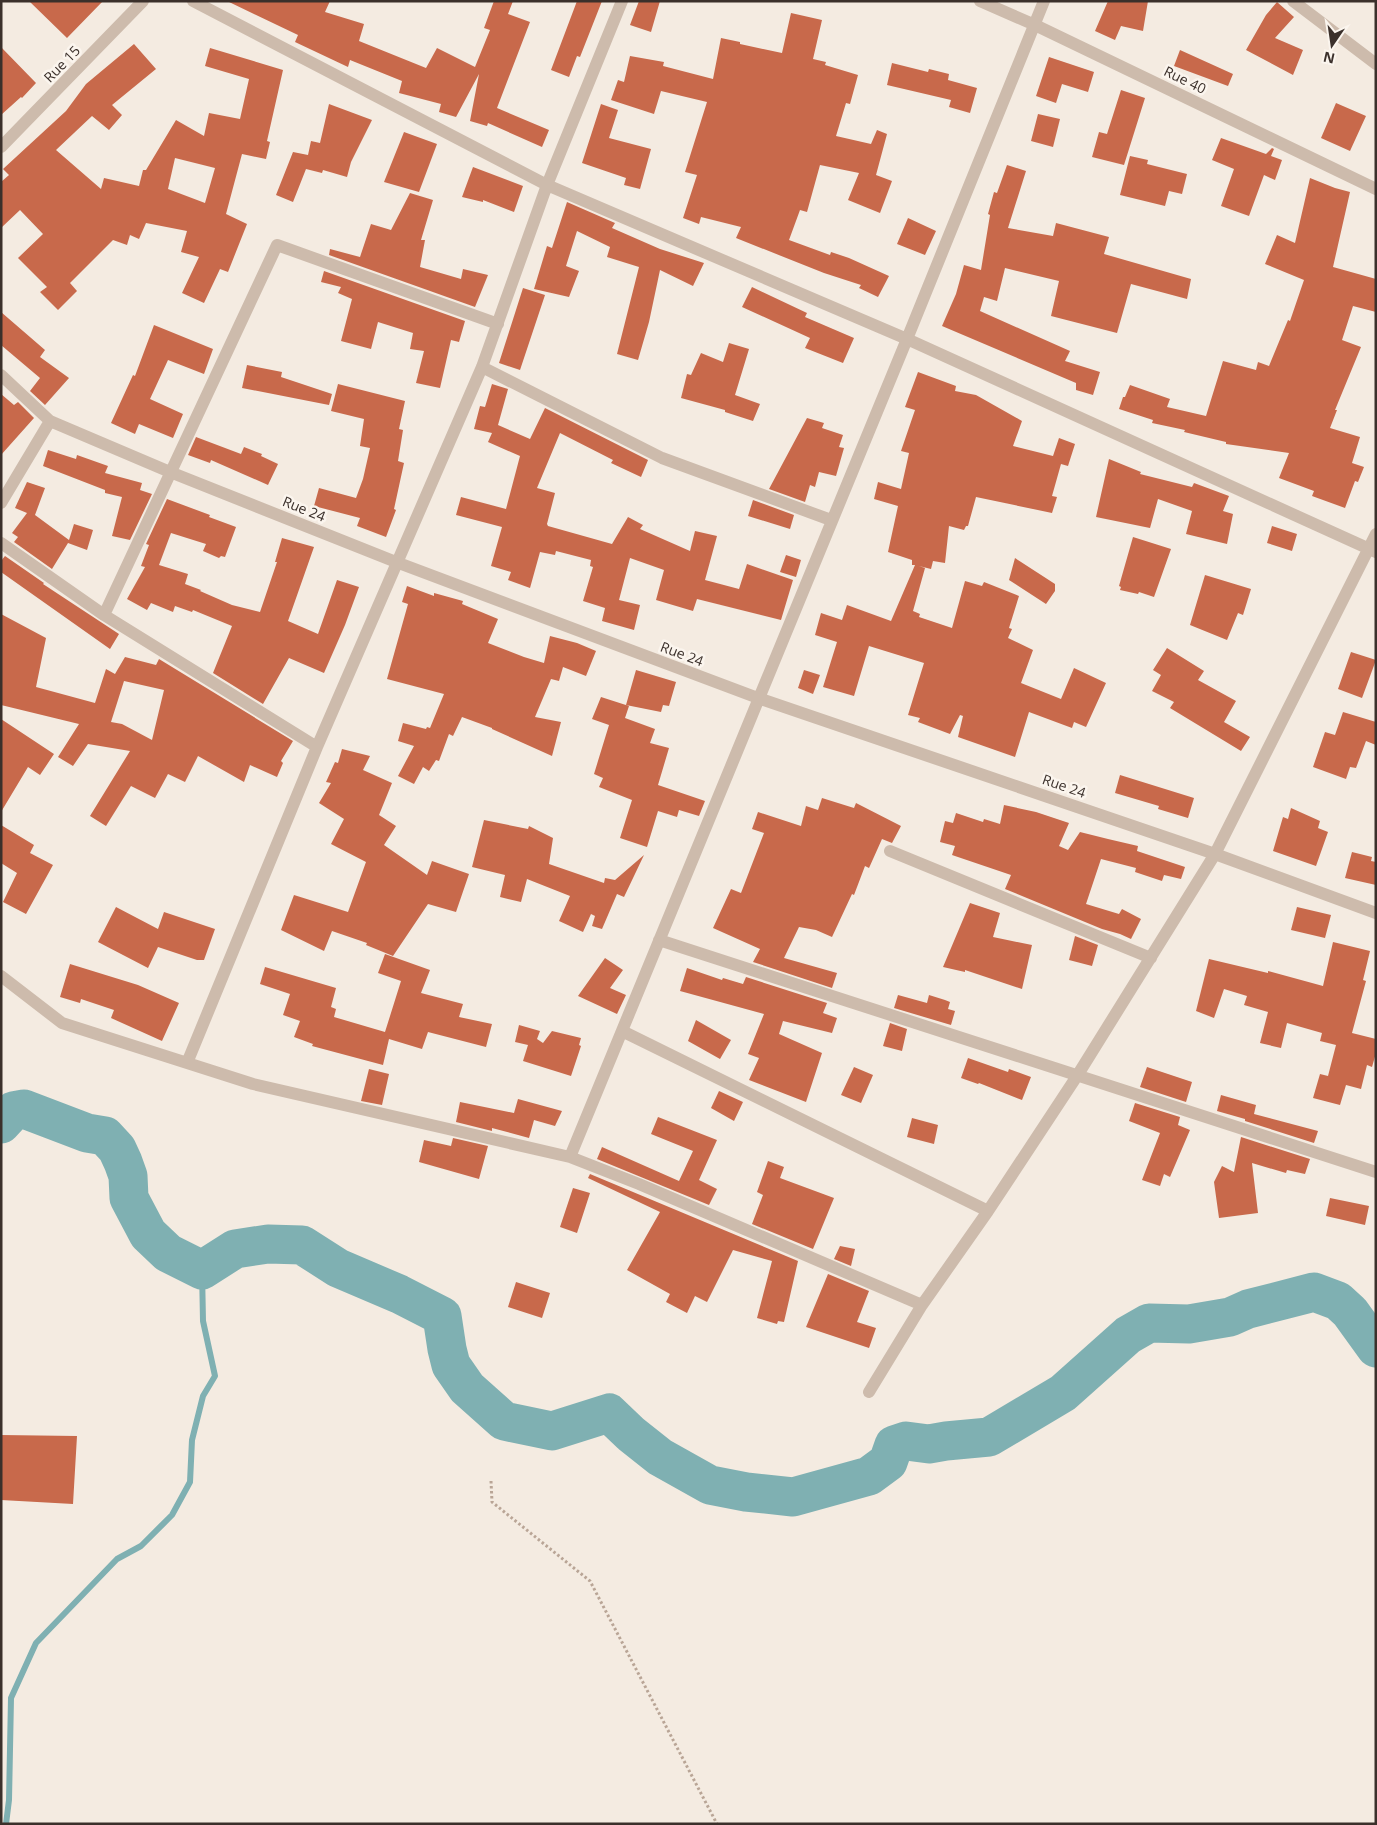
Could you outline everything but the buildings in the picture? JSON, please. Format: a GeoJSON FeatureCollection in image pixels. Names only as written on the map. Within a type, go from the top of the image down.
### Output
{"type":"FeatureCollection","features":[{"type":"Feature","properties":{"kind":"street","name":"Rue 15"},"geometry":{"type":"LineString","coordinates":[[2,145],[144,1]]}},
{"type":"Feature","properties":{"kind":"street"},"geometry":{"type":"LineString","coordinates":[[193,1],[547,185],[907,339],[1373,551]]}},
{"type":"Feature","properties":{"kind":"street"},"geometry":{"type":"LineString","coordinates":[[187,1063],[317,747],[482,366],[547,185],[622,1]]}},
{"type":"Feature","properties":{"kind":"street","name":"Rue 40"},"geometry":{"type":"LineString","coordinates":[[980,1],[1035,24],[1376,189]]}},
{"type":"Feature","properties":{"kind":"street"},"geometry":{"type":"LineString","coordinates":[[570,1157],[1044,1]]}},
{"type":"Feature","properties":{"kind":"street"},"geometry":{"type":"LineString","coordinates":[[1292,1],[1376,64]]}},
{"type":"Feature","properties":{"kind":"street"},"geometry":{"type":"LineString","coordinates":[[104,615],[277,245],[498,324]]}},
{"type":"Feature","properties":{"kind":"street"},"geometry":{"type":"LineString","coordinates":[[482,366],[662,458],[832,520]]}},
{"type":"Feature","properties":{"kind":"street","name":"Rue 24"},"geometry":{"type":"LineString","coordinates":[[1,375],[50,421],[170,472],[396,562],[758,698],[1216,854],[1376,913]]}},
{"type":"Feature","properties":{"kind":"street"},"geometry":{"type":"LineString","coordinates":[[1,503],[50,421]]}},
{"type":"Feature","properties":{"kind":"street"},"geometry":{"type":"LineString","coordinates":[[869,1392],[922,1305],[988,1211],[1077,1076],[1216,854],[1373,551],[1376,534]]}},
{"type":"Feature","properties":{"kind":"street"},"geometry":{"type":"LineString","coordinates":[[1,543],[104,615],[317,747]]}},
{"type":"Feature","properties":{"kind":"street"},"geometry":{"type":"LineString","coordinates":[[890,851],[1151,958]]}},
{"type":"Feature","properties":{"kind":"street"},"geometry":{"type":"LineString","coordinates":[[659,940],[1376,1172]]}},
{"type":"Feature","properties":{"kind":"street"},"geometry":{"type":"LineString","coordinates":[[1,976],[62,1023],[253,1084],[570,1157],[639,1184],[922,1305]]}},
{"type":"Feature","properties":{"kind":"street"},"geometry":{"type":"LineString","coordinates":[[622,1031],[988,1211]]}},
{"type":"Feature","properties":{"kind":"path"},"geometry":{"type":"LineString","coordinates":[[491,1481],[492,1502],[590,1581],[717,1824]]}},
{"type":"Feature","properties":{"kind":"waterway"},"geometry":{"type":"LineString","coordinates":[[1,1124],[13,1111],[24,1109],[87,1133],[105,1136],[117,1149],[123,1162],[128,1176],[129,1198],[148,1234],[168,1253],[202,1270],[235,1249],[268,1244],[302,1245],[338,1268],[399,1294],[442,1316],[451,1365],[467,1388],[504,1421],[552,1431],[609,1413],[631,1434],[660,1457],[710,1485],[746,1492],[793,1497],[869,1476],[888,1462],[894,1445],[906,1441],[929,1444],[989,1437],[1063,1393],[1128,1335],[1149,1323],[1189,1324],[1230,1317],[1248,1309],[1314,1292],[1338,1301],[1350,1312],[1376,1348]]}},
{"type":"Feature","properties":{"kind":"waterway"},"geometry":{"type":"LineString","coordinates":[[6,1824],[9,1800],[11,1698],[36,1643],[117,1559],[141,1546],[172,1515],[190,1482],[192,1440],[203,1396],[215,1376],[203,1321],[202,1270]]}}]}
